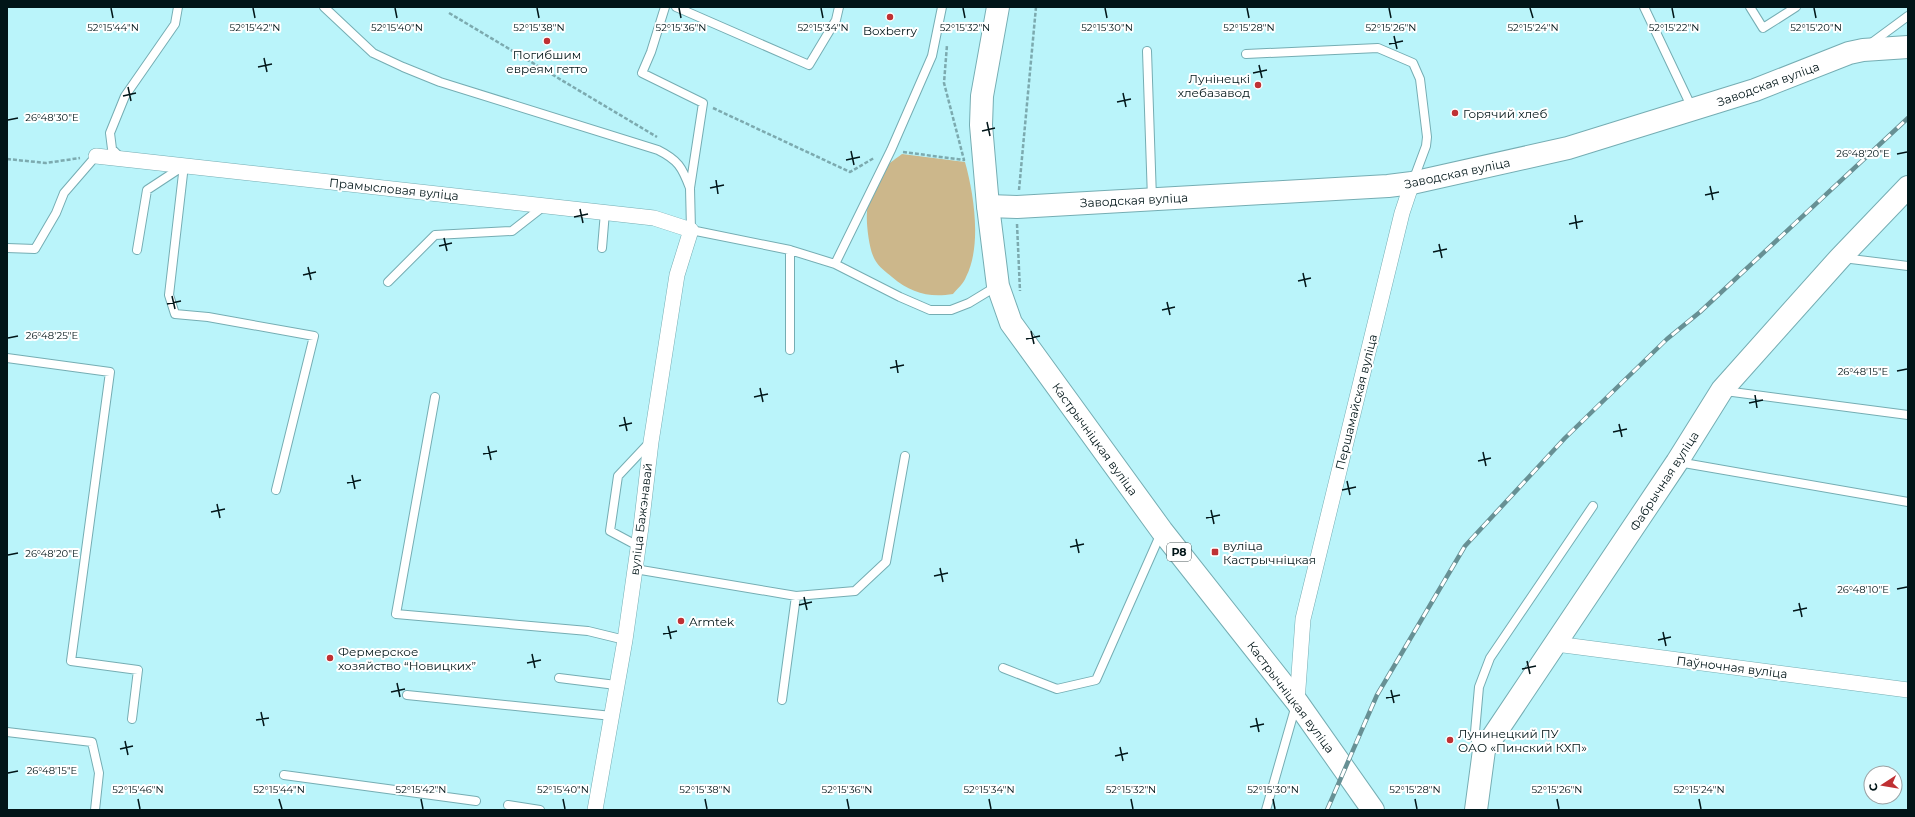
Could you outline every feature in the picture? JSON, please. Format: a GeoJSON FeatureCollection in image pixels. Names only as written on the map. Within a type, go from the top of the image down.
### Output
{"type":"FeatureCollection","features":[{"type":"Feature","properties":{"kind":"street","name":"Кастрычніцкая вуліца"},"geometry":{"type":"LineString","coordinates":[[998,7],[982,96],[981,124],[988,206],[998,286],[1011,324],[1162,531],[1297,702],[1373,810]]}},
{"type":"Feature","properties":{"kind":"street","name":"Заводская вуліца"},"geometry":{"type":"LineString","coordinates":[[988,206],[1017,207],[1388,186],[1412,183],[1568,148],[1755,90],[1849,53],[1863,50],[1908,47]]}},
{"type":"Feature","properties":{"kind":"street","name":"Прамысловая вуліца"},"geometry":{"type":"LineString","coordinates":[[96,156],[654,218],[691,230]]}},
{"type":"Feature","properties":{"kind":"street","name":"Першамайская вуліца"},"geometry":{"type":"LineString","coordinates":[[1297,702],[1303,619],[1402,213],[1412,183]]}},
{"type":"Feature","properties":{"kind":"street","name":"Фабрычная вуліца"},"geometry":{"type":"LineString","coordinates":[[1477,809],[1484,750],[1677,462],[1722,390],[1840,258],[1908,187]]}},
{"type":"Feature","properties":{"kind":"street","name":"вуліца Бажэнавай"},"geometry":{"type":"LineString","coordinates":[[595,810],[625,640],[650,442],[677,274],[691,230]]}},
{"type":"Feature","properties":{"kind":"street","name":"Паўночная вуліца"},"geometry":{"type":"LineString","coordinates":[[1556,644],[1908,690]]}},
{"type":"Feature","properties":{"kind":"lane"},"geometry":{"type":"LineString","coordinates":[[122,159],[112,149],[110,133],[125,96],[175,24],[178,7]]}},
{"type":"Feature","properties":{"kind":"lane"},"geometry":{"type":"LineString","coordinates":[[665,7],[642,73],[703,103],[690,188],[691,230],[790,250],[835,264],[900,297],[930,310],[951,310],[969,303],[998,286]]}},
{"type":"Feature","properties":{"kind":"lane"},"geometry":{"type":"LineString","coordinates":[[676,7],[809,65],[836,20],[839,7]]}},
{"type":"Feature","properties":{"kind":"lane"},"geometry":{"type":"LineString","coordinates":[[835,264],[891,150],[932,56],[940,25],[942,7]]}},
{"type":"Feature","properties":{"kind":"lane"},"geometry":{"type":"LineString","coordinates":[[1644,7],[1694,110]]}},
{"type":"Feature","properties":{"kind":"lane"},"geometry":{"type":"LineString","coordinates":[[1750,7],[1763,28],[1796,7]]}},
{"type":"Feature","properties":{"kind":"lane"},"geometry":{"type":"LineString","coordinates":[[327,8],[373,53],[440,82],[658,150],[673,158],[683,169],[690,188]]}},
{"type":"Feature","properties":{"kind":"lane"},"geometry":{"type":"LineString","coordinates":[[1863,50],[1908,16]]}},
{"type":"Feature","properties":{"kind":"lane"},"geometry":{"type":"LineString","coordinates":[[1246,54],[1378,48],[1413,63],[1420,80],[1426,146],[1412,183]]}},
{"type":"Feature","properties":{"kind":"lane"},"geometry":{"type":"LineString","coordinates":[[1147,51],[1152,199]]}},
{"type":"Feature","properties":{"kind":"lane"},"geometry":{"type":"LineString","coordinates":[[7,248],[35,249],[56,213],[64,193],[96,156]]}},
{"type":"Feature","properties":{"kind":"lane"},"geometry":{"type":"LineString","coordinates":[[137,250],[147,190],[184,165]]}},
{"type":"Feature","properties":{"kind":"lane"},"geometry":{"type":"LineString","coordinates":[[184,165],[169,295],[175,314],[208,317],[314,336],[276,490]]}},
{"type":"Feature","properties":{"kind":"lane"},"geometry":{"type":"LineString","coordinates":[[388,282],[435,235],[512,231],[544,206]]}},
{"type":"Feature","properties":{"kind":"lane"},"geometry":{"type":"LineString","coordinates":[[602,248],[605,212]]}},
{"type":"Feature","properties":{"kind":"lane"},"geometry":{"type":"LineString","coordinates":[[790,250],[790,350]]}},
{"type":"Feature","properties":{"kind":"lane"},"geometry":{"type":"LineString","coordinates":[[1840,258],[1908,266]]}},
{"type":"Feature","properties":{"kind":"lane"},"geometry":{"type":"LineString","coordinates":[[7,358],[110,372],[71,661],[138,670],[132,719]]}},
{"type":"Feature","properties":{"kind":"lane"},"geometry":{"type":"LineString","coordinates":[[1722,390],[1908,415]]}},
{"type":"Feature","properties":{"kind":"lane"},"geometry":{"type":"LineString","coordinates":[[434,397],[396,614],[588,631],[625,640]]}},
{"type":"Feature","properties":{"kind":"lane"},"geometry":{"type":"LineString","coordinates":[[638,546],[610,531],[618,476],[650,442]]}},
{"type":"Feature","properties":{"kind":"lane"},"geometry":{"type":"LineString","coordinates":[[635,569],[796,596],[855,591],[886,562],[905,456]]}},
{"type":"Feature","properties":{"kind":"lane"},"geometry":{"type":"LineString","coordinates":[[1677,462],[1908,502]]}},
{"type":"Feature","properties":{"kind":"lane"},"geometry":{"type":"LineString","coordinates":[[1480,780],[1475,732],[1476,717],[1479,687],[1490,658],[1593,506]]}},
{"type":"Feature","properties":{"kind":"lane"},"geometry":{"type":"LineString","coordinates":[[1003,668],[1056,690],[1096,680],[1162,531]]}},
{"type":"Feature","properties":{"kind":"lane"},"geometry":{"type":"LineString","coordinates":[[782,700],[796,596]]}},
{"type":"Feature","properties":{"kind":"lane"},"geometry":{"type":"LineString","coordinates":[[559,678],[616,685]]}},
{"type":"Feature","properties":{"kind":"lane"},"geometry":{"type":"LineString","coordinates":[[408,695],[612,716]]}},
{"type":"Feature","properties":{"kind":"lane","name":"Першамайская вуліца"},"geometry":{"type":"LineString","coordinates":[[1266,810],[1297,702]]}},
{"type":"Feature","properties":{"kind":"lane"},"geometry":{"type":"LineString","coordinates":[[7,732],[92,742],[99,773],[95,810]]}},
{"type":"Feature","properties":{"kind":"lane"},"geometry":{"type":"LineString","coordinates":[[284,775],[476,801]]}},
{"type":"Feature","properties":{"kind":"lane"},"geometry":{"type":"LineString","coordinates":[[508,805],[540,810]]}},
{"type":"Feature","properties":{"kind":"path"},"geometry":{"type":"LineString","coordinates":[[1018,193],[1036,7]]}},
{"type":"Feature","properties":{"kind":"path"},"geometry":{"type":"LineString","coordinates":[[449,13],[670,144],[673,158]]}},
{"type":"Feature","properties":{"kind":"path"},"geometry":{"type":"LineString","coordinates":[[703,103],[850,172],[891,150],[964,160],[944,83],[948,38],[940,25]]}},
{"type":"Feature","properties":{"kind":"path"},"geometry":{"type":"LineString","coordinates":[[7,159],[46,163],[96,156]]}},
{"type":"Feature","properties":{"kind":"path"},"geometry":{"type":"LineString","coordinates":[[1017,219],[1020,294]]}},
{"type":"Feature","properties":{"kind":"shaded area"},"geometry":{"type":"Polygon","coordinates":[[[902,154],[965,162],[971,189],[975,220],[974,250],[971,264],[965,279],[953,294],[928,295],[906,287],[885,271],[877,263],[873,256],[868,236],[867,223],[869,201],[883,171],[889,163],[902,154]]]}},
{"type":"Feature","properties":{"kind":"railway"},"geometry":{"type":"LineString","coordinates":[[1327,810],[1377,695],[1465,546],[1565,438],[1667,339],[1700,312],[1908,118]]}},
{"type":"Feature","properties":{"kind":"place","name":"Boxberry"},"geometry":{"type":"Point","coordinates":[890,17]}},
{"type":"Feature","properties":{"kind":"place","name":"Погибшим евреям гетто"},"geometry":{"type":"Point","coordinates":[547,41]}},
{"type":"Feature","properties":{"kind":"place","name":"Лунінецкі хлебазавод"},"geometry":{"type":"Point","coordinates":[1258,85]}},
{"type":"Feature","properties":{"kind":"place","name":"Горячий хлеб"},"geometry":{"type":"Point","coordinates":[1455,113]}},
{"type":"Feature","properties":{"kind":"place","name":"вуліца Кастрычніцкая"},"geometry":{"type":"Point","coordinates":[1215,552]}},
{"type":"Feature","properties":{"kind":"place","name":"Armtek"},"geometry":{"type":"Point","coordinates":[681,621]}},
{"type":"Feature","properties":{"kind":"place","name":"Фермерское хозяйство “Новицких”"},"geometry":{"type":"Point","coordinates":[330,658]}},
{"type":"Feature","properties":{"kind":"place","name":"Лунинецкий ПУ ОАО «Пинский КХП»"},"geometry":{"type":"Point","coordinates":[1450,740]}}]}
